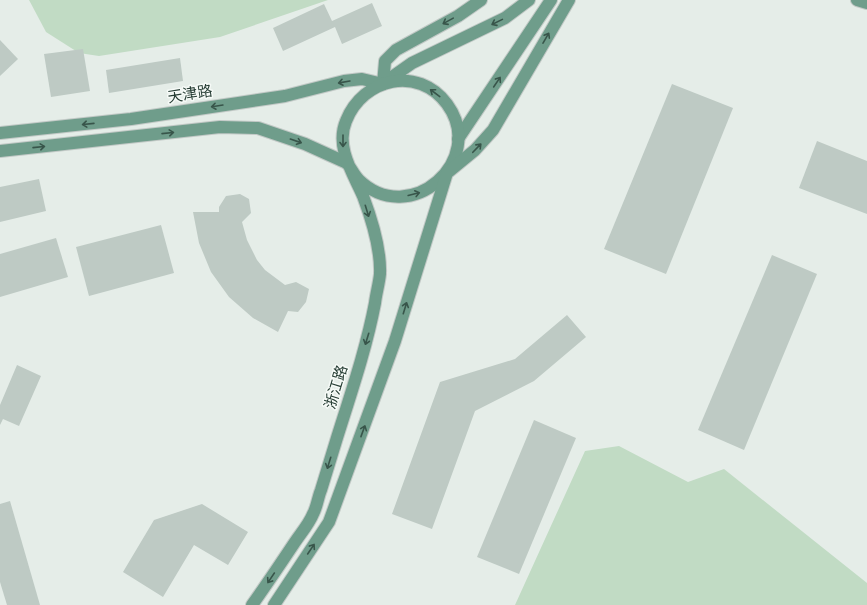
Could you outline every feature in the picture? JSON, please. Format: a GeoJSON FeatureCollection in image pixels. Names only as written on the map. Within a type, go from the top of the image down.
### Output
{"type":"FeatureCollection","features":[{"type":"Feature","properties":{"kind":"main road"},"geometry":{"type":"LineString","coordinates":[[383,84],[386,61],[396,50],[458,16],[481,0]]}},
{"type":"Feature","properties":{"kind":"main road"},"geometry":{"type":"LineString","coordinates":[[528,0],[506,18],[412,63],[383,84],[366,92],[354,105],[345,123],[342,143],[347,162],[358,179],[375,191],[394,197],[414,195],[433,187],[447,173],[475,150],[493,130],[569,0]]}},
{"type":"Feature","properties":{"kind":"main road"},"geometry":{"type":"LineString","coordinates":[[458,139],[551,0]]}},
{"type":"Feature","properties":{"kind":"main road"},"geometry":{"type":"LineString","coordinates":[[857,0],[867,3]]}},
{"type":"Feature","properties":{"kind":"main road","name":"天津路"},"geometry":{"type":"LineString","coordinates":[[0,133],[147,117],[286,96],[344,81],[362,79],[383,84]]}},
{"type":"Feature","properties":{"kind":"main road"},"geometry":{"type":"LineString","coordinates":[[274,605],[330,522],[395,341],[447,173],[456,157],[458,139],[456,121],[448,105],[435,92],[418,84],[401,81],[383,84]]}},
{"type":"Feature","properties":{"kind":"main road"},"geometry":{"type":"LineString","coordinates":[[0,151],[220,127],[258,128],[304,144],[347,162]]}},
{"type":"Feature","properties":{"kind":"main road","name":"浙江路"},"geometry":{"type":"LineString","coordinates":[[252,605],[314,514],[370,329],[380,274],[376,240],[363,198],[347,162]]}},
{"type":"Feature","properties":{"kind":"green space"},"geometry":{"type":"Polygon","coordinates":[[[29,0],[328,0],[220,37],[99,56],[79,53],[46,32],[29,0]]]}},
{"type":"Feature","properties":{"kind":"green space"},"geometry":{"type":"Polygon","coordinates":[[[619,446],[688,482],[724,469],[867,583],[867,605],[515,605],[585,451],[619,446]]]}},
{"type":"Feature","properties":{"kind":"building"},"geometry":{"type":"Polygon","coordinates":[[[372,3],[382,26],[342,44],[335,27],[283,51],[273,28],[324,4],[332,21],[372,3]]]}},
{"type":"Feature","properties":{"kind":"building"},"geometry":{"type":"Polygon","coordinates":[[[0,40],[18,59],[0,76],[0,40]]]}},
{"type":"Feature","properties":{"kind":"building"},"geometry":{"type":"Polygon","coordinates":[[[83,49],[90,91],[51,97],[44,54],[83,49]]]}},
{"type":"Feature","properties":{"kind":"building"},"geometry":{"type":"Polygon","coordinates":[[[180,58],[183,81],[109,93],[106,70],[180,58]]]}},
{"type":"Feature","properties":{"kind":"building"},"geometry":{"type":"Polygon","coordinates":[[[672,84],[733,108],[666,274],[604,249],[672,84]]]}},
{"type":"Feature","properties":{"kind":"building"},"geometry":{"type":"Polygon","coordinates":[[[817,141],[867,161],[867,214],[799,188],[817,141]]]}},
{"type":"Feature","properties":{"kind":"building"},"geometry":{"type":"Polygon","coordinates":[[[39,179],[46,211],[0,222],[0,187],[39,179]]]}},
{"type":"Feature","properties":{"kind":"building"},"geometry":{"type":"Polygon","coordinates":[[[240,194],[249,199],[251,213],[242,222],[247,240],[257,260],[265,270],[285,285],[296,282],[309,289],[306,302],[298,312],[288,311],[278,332],[253,318],[229,297],[211,272],[199,243],[193,212],[219,212],[219,207],[226,196],[240,194]]]}},
{"type":"Feature","properties":{"kind":"building"},"geometry":{"type":"Polygon","coordinates":[[[161,225],[174,273],[89,296],[76,247],[161,225]]]}},
{"type":"Feature","properties":{"kind":"building"},"geometry":{"type":"Polygon","coordinates":[[[56,238],[68,277],[0,297],[0,254],[56,238]]]}},
{"type":"Feature","properties":{"kind":"building"},"geometry":{"type":"Polygon","coordinates":[[[772,255],[817,274],[744,450],[698,430],[772,255]]]}},
{"type":"Feature","properties":{"kind":"building"},"geometry":{"type":"Polygon","coordinates":[[[567,315],[586,337],[534,381],[475,411],[432,529],[392,514],[440,382],[515,359],[567,315]]]}},
{"type":"Feature","properties":{"kind":"building"},"geometry":{"type":"Polygon","coordinates":[[[17,365],[41,376],[19,426],[3,419],[0,425],[0,405],[17,365]]]}},
{"type":"Feature","properties":{"kind":"building"},"geometry":{"type":"Polygon","coordinates":[[[534,420],[576,438],[519,574],[477,557],[534,420]]]}},
{"type":"Feature","properties":{"kind":"building"},"geometry":{"type":"Polygon","coordinates":[[[10,501],[40,605],[7,605],[0,582],[0,504],[10,501]]]}},
{"type":"Feature","properties":{"kind":"building"},"geometry":{"type":"Polygon","coordinates":[[[202,504],[248,532],[228,565],[194,545],[163,597],[123,572],[154,520],[202,504]]]}}]}
